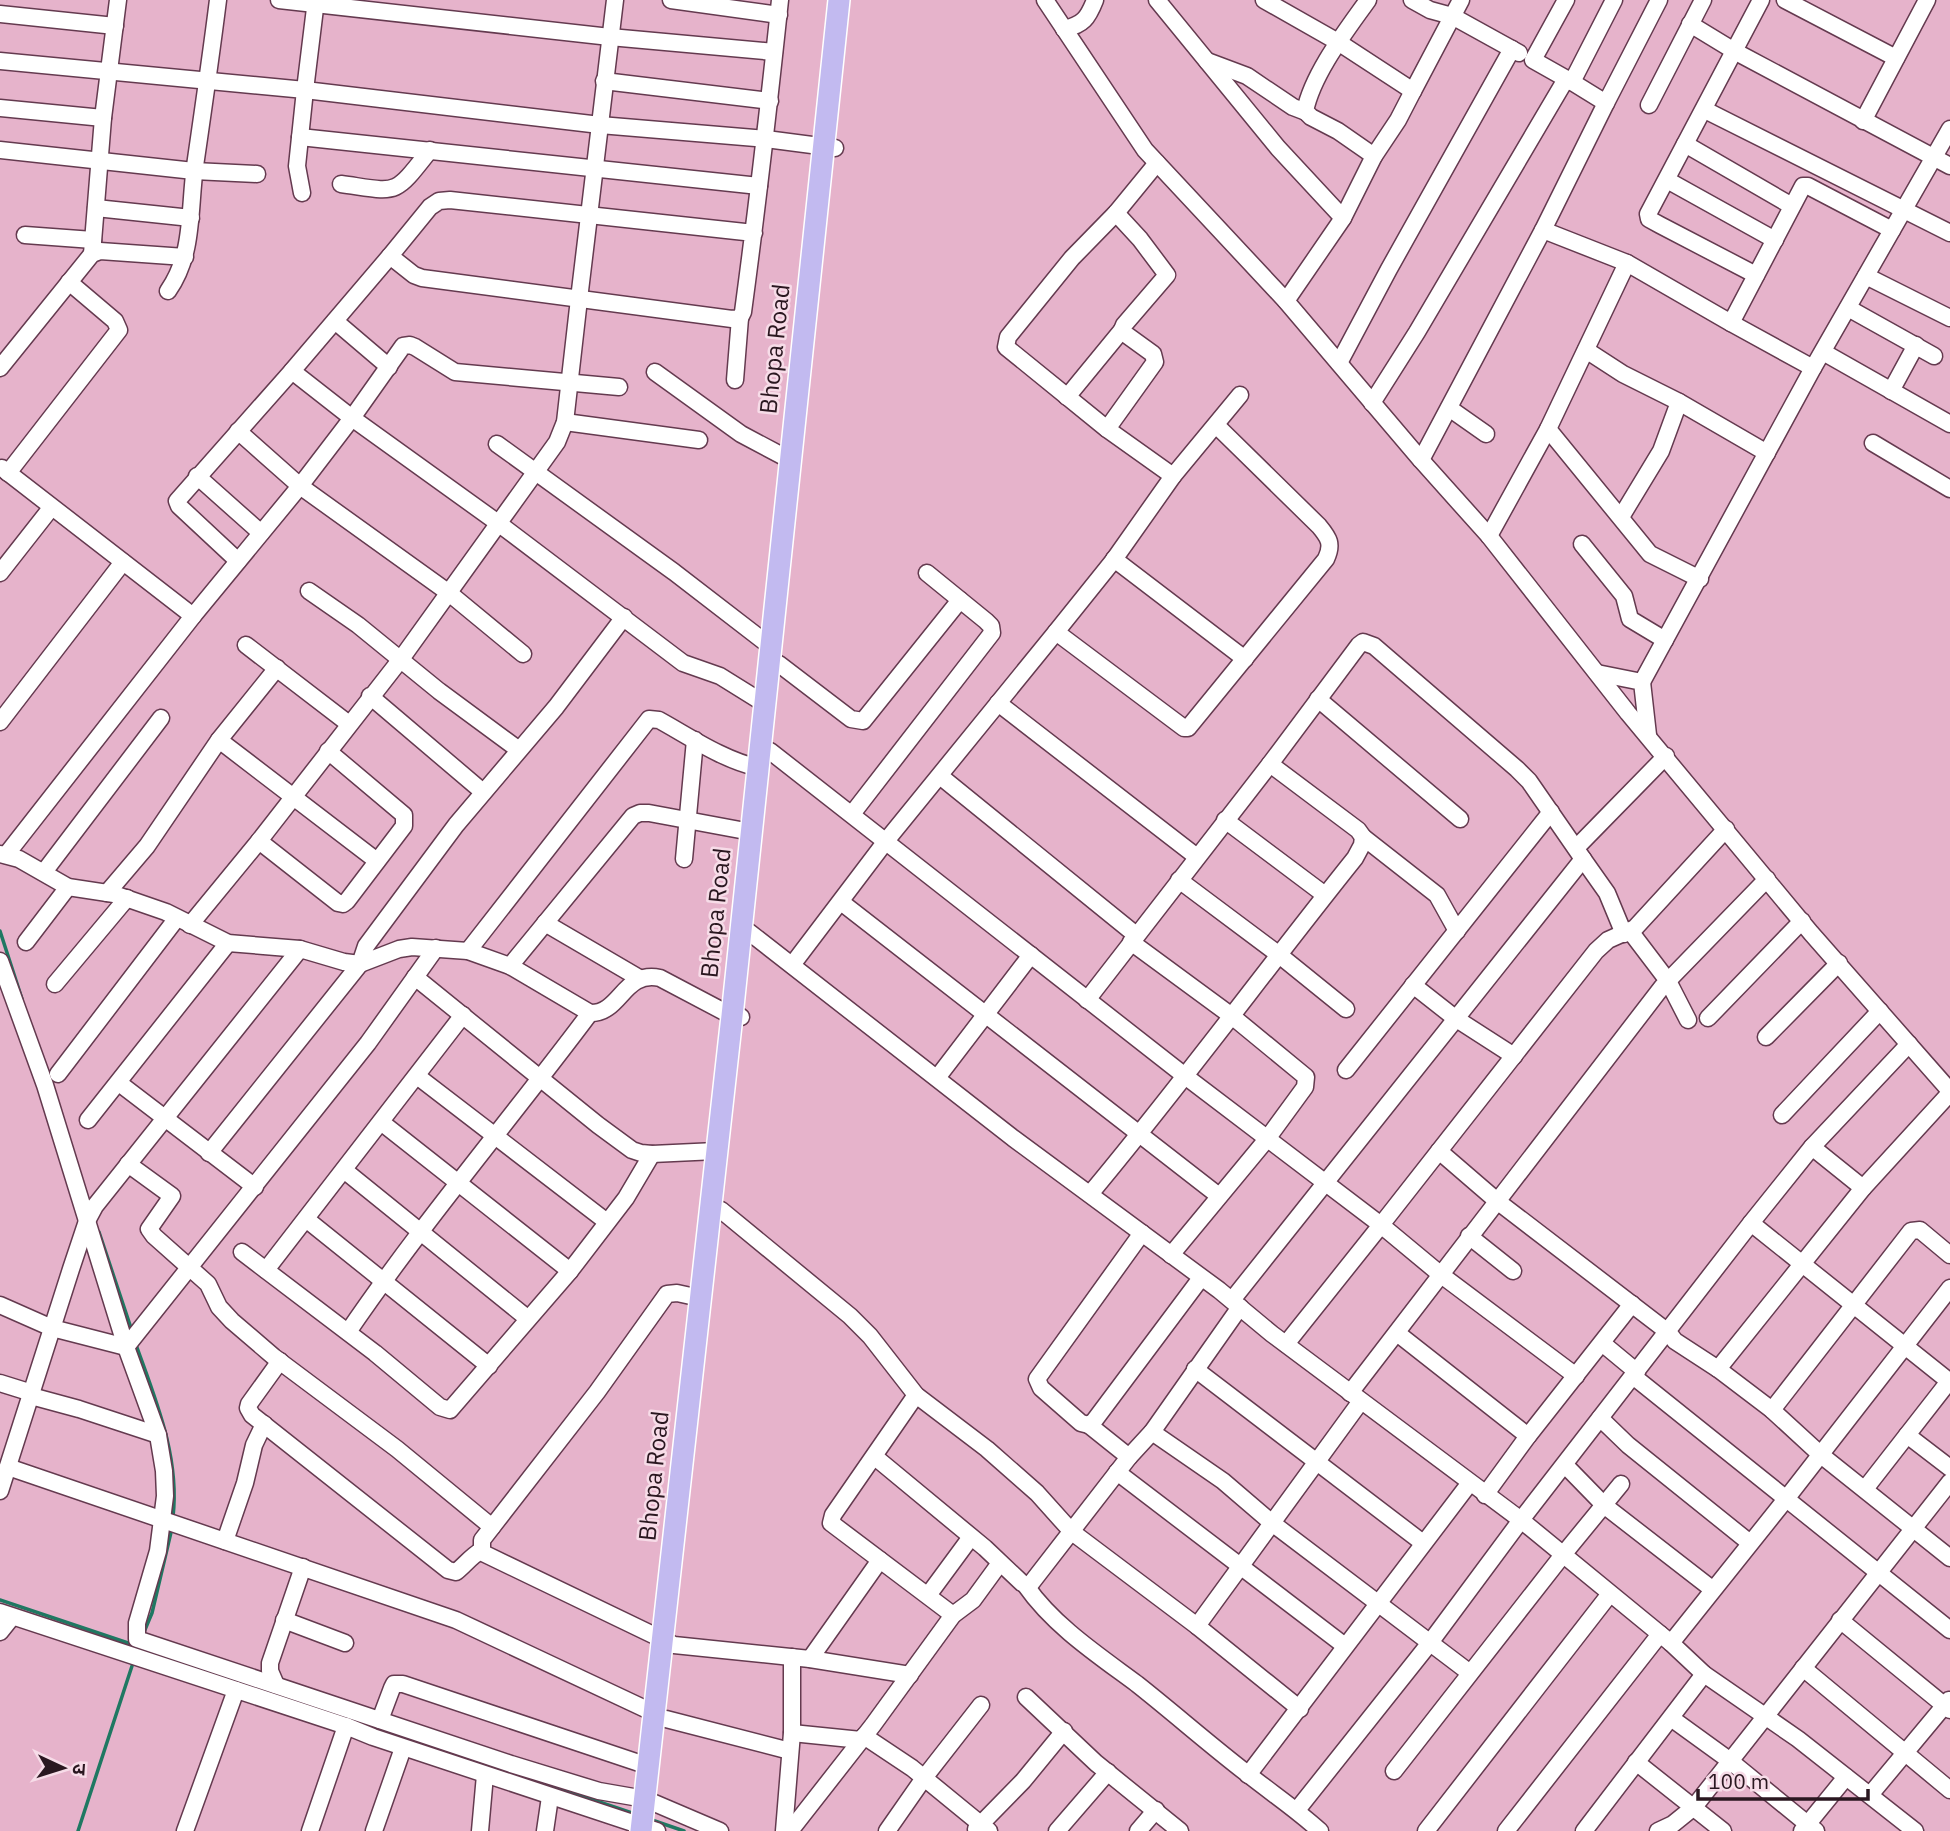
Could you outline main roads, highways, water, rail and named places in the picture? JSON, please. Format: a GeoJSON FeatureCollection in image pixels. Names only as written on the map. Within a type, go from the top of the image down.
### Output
{"type":"FeatureCollection","features":[{"type":"Feature","properties":{"kind":"main road","name":"Bhopa Road"},"geometry":{"type":"LineString","coordinates":[[668,1643],[716,1151],[749,932],[764,759],[829,147],[839,0]]}},
{"type":"Feature","properties":{"kind":"main road","name":"Bhopa Road"},"geometry":{"type":"LineString","coordinates":[[649,1819],[721,1210],[751,832],[764,759],[765,704],[775,655],[790,460],[849,0]]}},
{"type":"Feature","properties":{"kind":"main road","name":"Bhopa Road"},"geometry":{"type":"LineString","coordinates":[[649,1819],[648,1766],[660,1716]]}},
{"type":"Feature","properties":{"kind":"waterway"},"geometry":{"type":"LineString","coordinates":[[0,931],[22,999]]}},
{"type":"Feature","properties":{"kind":"waterway"},"geometry":{"type":"LineString","coordinates":[[99,1232],[132,1331]]}},
{"type":"Feature","properties":{"kind":"waterway"},"geometry":{"type":"LineString","coordinates":[[135,1342],[158,1406],[169,1450],[173,1472],[173,1517]]}},
{"type":"Feature","properties":{"kind":"waterway"},"geometry":{"type":"LineString","coordinates":[[144,1632],[152,1613],[172,1528]]}},
{"type":"Feature","properties":{"kind":"waterway"},"geometry":{"type":"LineString","coordinates":[[0,1600],[134,1645]]}},
{"type":"Feature","properties":{"kind":"waterway"},"geometry":{"type":"LineString","coordinates":[[78,1831],[132,1666]]}},
{"type":"Feature","properties":{"kind":"waterway"},"geometry":{"type":"LineString","coordinates":[[460,1755],[635,1814]]}},
{"type":"Feature","properties":{"kind":"waterway"},"geometry":{"type":"LineString","coordinates":[[649,1819],[684,1831]]}}]}
